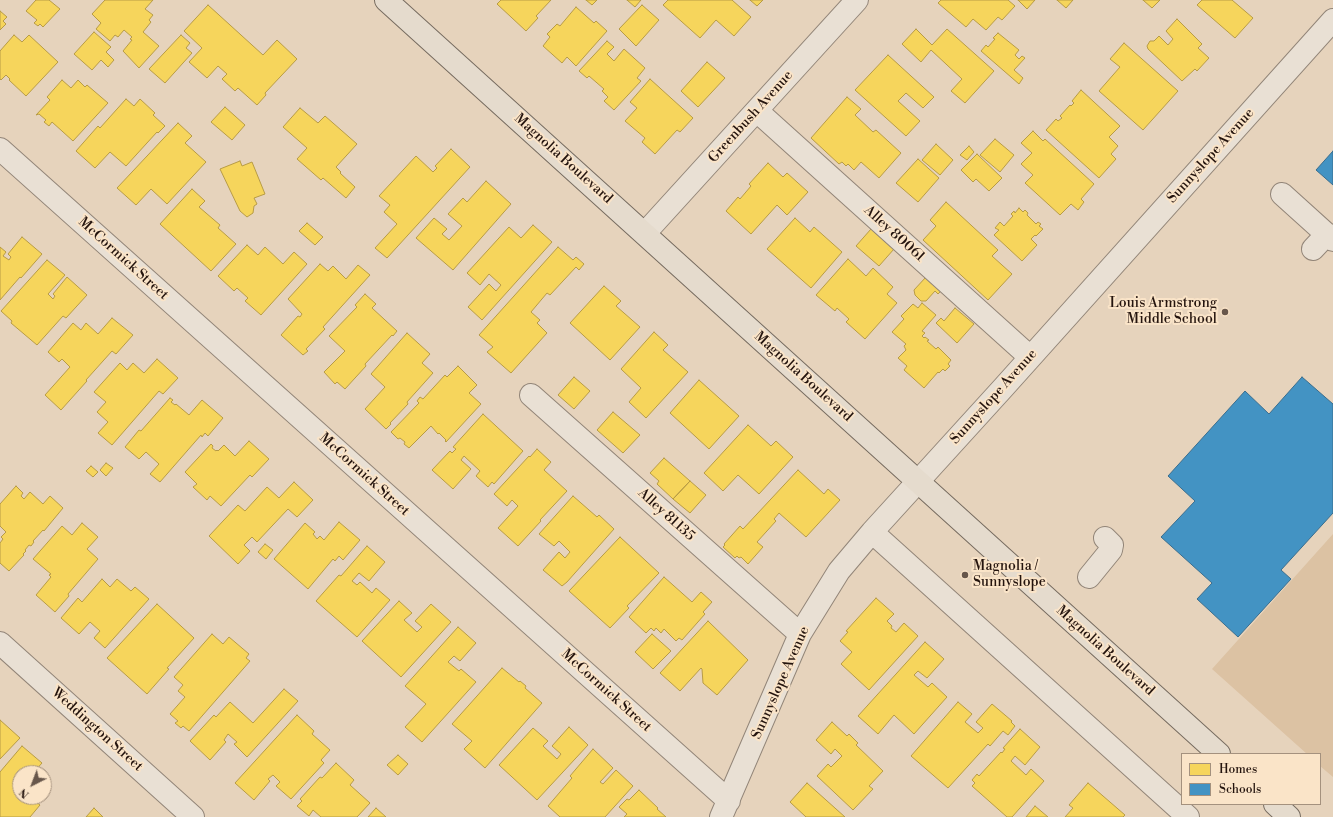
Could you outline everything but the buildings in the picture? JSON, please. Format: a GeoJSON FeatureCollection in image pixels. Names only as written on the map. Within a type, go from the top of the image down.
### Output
{"type":"FeatureCollection","features":[{"type":"Feature","properties":{"kind":"main road","name":"Magnolia Boulevard"},"geometry":{"type":"LineString","coordinates":[[386,0],[1218,753]]}},
{"type":"Feature","properties":{"kind":"main road"},"geometry":{"type":"LineString","coordinates":[[1276,805],[1289,817]]}},
{"type":"Feature","properties":{"kind":"street","name":"Greenbush Avenue"},"geometry":{"type":"LineString","coordinates":[[645,233],[857,0]]}},
{"type":"Feature","properties":{"kind":"street","name":"Sunnyslope Avenue"},"geometry":{"type":"LineString","coordinates":[[725,809],[800,634],[839,571],[872,532],[1333,20]]}},
{"type":"Feature","properties":{"kind":"street","name":"Alley 80061"},"geometry":{"type":"LineString","coordinates":[[757,111],[1030,357]]}},
{"type":"Feature","properties":{"kind":"street","name":"McCormick Street"},"geometry":{"type":"LineString","coordinates":[[0,149],[725,809]]}},
{"type":"Feature","properties":{"kind":"street"},"geometry":{"type":"LineString","coordinates":[[1282,194],[1324,241]]}},
{"type":"Feature","properties":{"kind":"street","name":"Alley 81135"},"geometry":{"type":"LineString","coordinates":[[531,395],[800,634]]}},
{"type":"Feature","properties":{"kind":"street"},"geometry":{"type":"LineString","coordinates":[[872,532],[1188,817]]}},
{"type":"Feature","properties":{"kind":"street"},"geometry":{"type":"LineString","coordinates":[[1089,577],[1111,550],[1112,546],[1105,538]]}},
{"type":"Feature","properties":{"kind":"street","name":"Weddington Street"},"geometry":{"type":"LineString","coordinates":[[0,643],[193,817]]}},
{"type":"Feature","properties":{"kind":"shaded area"},"geometry":{"type":"Polygon","coordinates":[[[1333,534],[1333,777],[1321,767],[1321,753],[1306,753],[1212,669],[1333,534]]]}},
{"type":"Feature","properties":{"kind":"place","name":"Louis Armstrong Middle School"},"geometry":{"type":"Point","coordinates":[1225,312]}},
{"type":"Feature","properties":{"kind":"place","name":"Magnolia / Sunnyslope"},"geometry":{"type":"Point","coordinates":[965,575]}}]}
